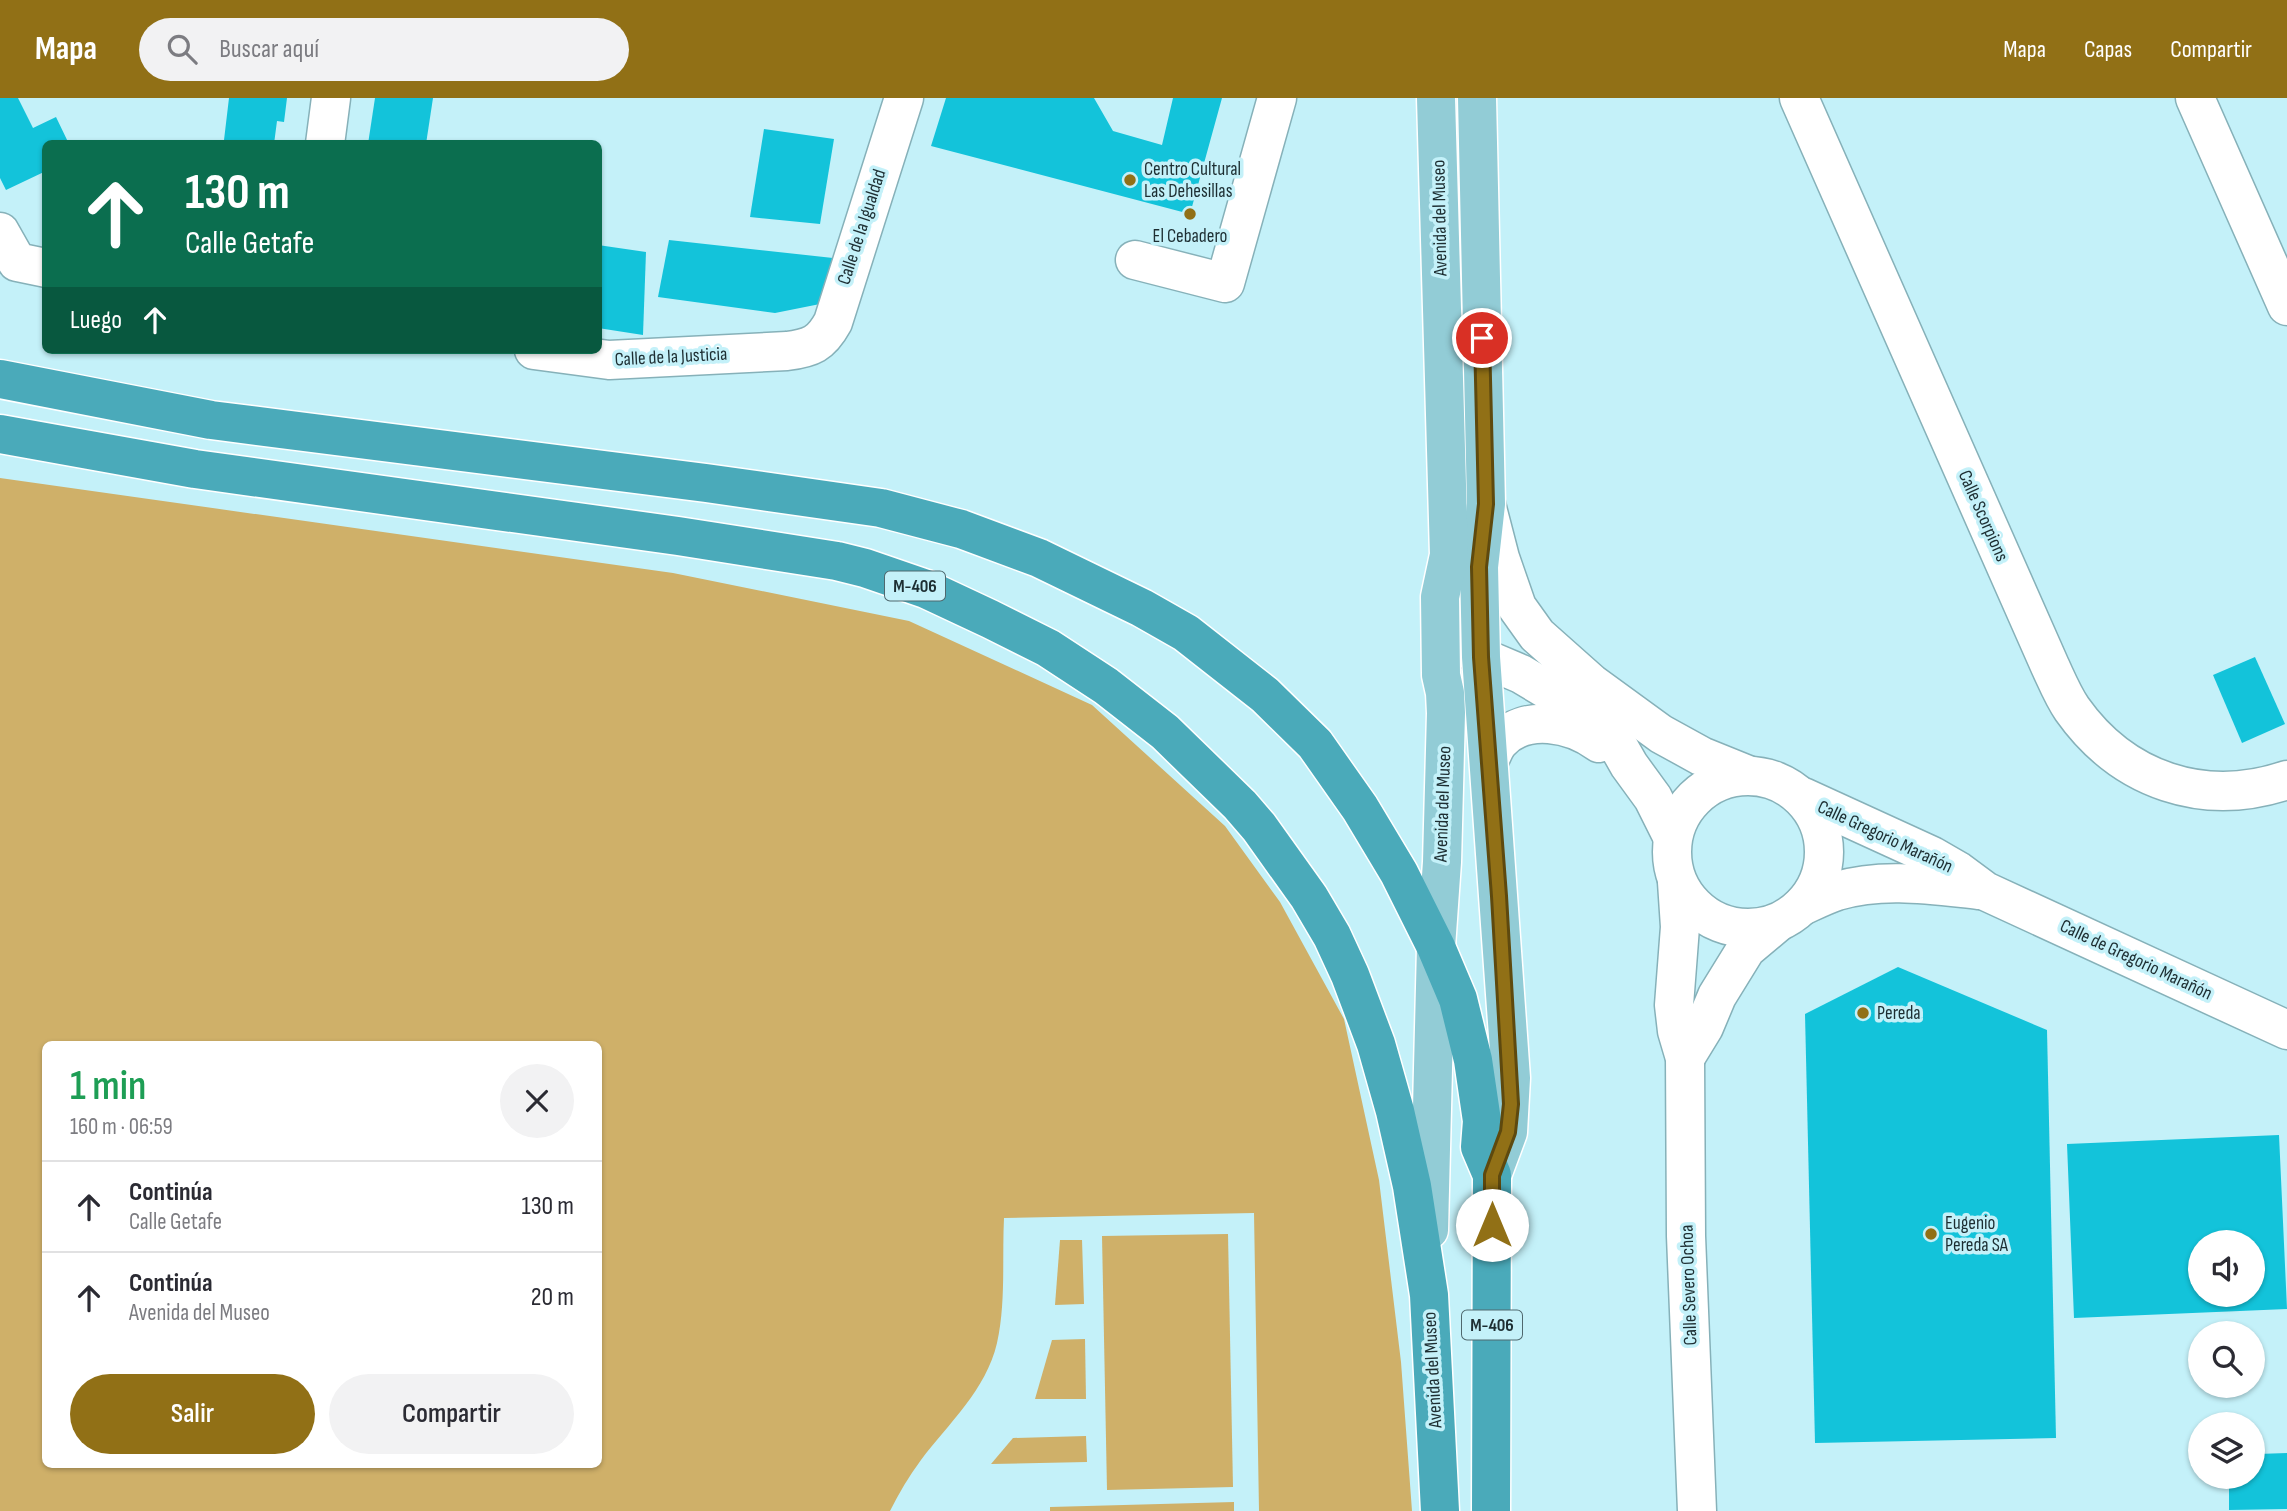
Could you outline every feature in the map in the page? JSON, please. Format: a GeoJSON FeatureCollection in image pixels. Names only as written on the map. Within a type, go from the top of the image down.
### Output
{"type":"FeatureCollection","features":[{"type":"Feature","properties":{"kind":"highway","name":"M-406"},"geometry":{"type":"LineString","coordinates":[[0,379],[211,419],[881,508],[961,529],[1039,558],[1101,587],[1186,633],[1265,695],[1315,744],[1360,808],[1399,873],[1436,947],[1458,999],[1468,1033],[1482,1121],[1480,1147],[1492,1175],[1491,1511]]}},
{"type":"Feature","properties":{"kind":"highway","name":"M-406"},"geometry":{"type":"LineString","coordinates":[[0,434],[195,469],[690,537],[827,559],[864,568],[926,589],[1048,648],[1106,686],[1165,732],[1240,805],[1259,827],[1332,936],[1376,1044],[1395,1111],[1412,1186],[1429,1295]]}},
{"type":"Feature","properties":{"kind":"highway","name":"Avenida del Museo"},"geometry":{"type":"LineString","coordinates":[[1429,1295],[1440,1511]]}},
{"type":"Feature","properties":{"kind":"main road","name":"Avenida del Museo"},"geometry":{"type":"LineString","coordinates":[[1429,1295],[1431,1113],[1446,713],[1441,675],[1440,597],[1449,555],[1436,98]]}},
{"type":"Feature","properties":{"kind":"main road","name":"Avenida del Museo"},"geometry":{"type":"LineString","coordinates":[[1478,98],[1486,504]]}},
{"type":"Feature","properties":{"kind":"main road"},"geometry":{"type":"LineString","coordinates":[[1486,504],[1479,567],[1481,657],[1511,1104],[1508,1132],[1492,1175]]}},
{"type":"Feature","properties":{"kind":"street"},"geometry":{"type":"LineString","coordinates":[[325,140],[331,98]]}},
{"type":"Feature","properties":{"kind":"street","name":"Calle de la Igualdad"},"geometry":{"type":"LineString","coordinates":[[808,348],[822,339],[833,322],[904,98]]}},
{"type":"Feature","properties":{"kind":"street"},"geometry":{"type":"LineString","coordinates":[[1135,260],[1225,283],[1278,98]]}},
{"type":"Feature","properties":{"kind":"street","name":"Calle Scorpions"},"geometry":{"type":"LineString","coordinates":[[1799,98],[2045,654],[2073,710],[2094,736],[2119,757],[2166,783],[2193,790],[2220,792],[2266,787],[2287,780]]}},
{"type":"Feature","properties":{"kind":"street"},"geometry":{"type":"LineString","coordinates":[[2195,98],[2287,306]]}},
{"type":"Feature","properties":{"kind":"street","name":"Calle de la Justicia"},"geometry":{"type":"LineString","coordinates":[[564,354],[609,360],[808,348]]}},
{"type":"Feature","properties":{"kind":"street"},"geometry":{"type":"LineString","coordinates":[[1486,504],[1500,558],[1517,607],[1537,635],[1591,683],[1661,734],[1701,756],[1748,775],[1772,779],[1803,797],[1822,834],[1824,860],[1817,885],[1789,914],[1745,949],[1685,1058]]}},
{"type":"Feature","properties":{"kind":"street"},"geometry":{"type":"LineString","coordinates":[[1449,555],[1463,640],[1470,650],[1521,674],[1593,717],[1613,737],[1653,798],[1672,836]]}},
{"type":"Feature","properties":{"kind":"street"},"geometry":{"type":"LineString","coordinates":[[1489,761],[1499,742],[1512,732],[1548,723],[1567,726],[1592,738],[1629,765]]}},
{"type":"Feature","properties":{"kind":"street"},"geometry":{"type":"LineString","coordinates":[[1748,775],[1722,779],[1699,792],[1682,812],[1672,836],[1671,852],[1677,882],[1690,902],[1708,918],[1730,927],[1754,928],[1789,914]]}},
{"type":"Feature","properties":{"kind":"street","name":"Calle Gregorio Marañón"},"geometry":{"type":"LineString","coordinates":[[1803,797],[1932,856],[1984,891]]}},
{"type":"Feature","properties":{"kind":"street","name":"Calle Severo Ochoa"},"geometry":{"type":"LineString","coordinates":[[1677,882],[1680,927],[1674,1005],[1676,1031],[1685,1058],[1686,1236],[1697,1511]]}},
{"type":"Feature","properties":{"kind":"street","name":"Calle Gregorio Marañón"},"geometry":{"type":"LineString","coordinates":[[1789,914],[1835,891],[1869,884],[1927,884],[1984,891]]}},
{"type":"Feature","properties":{"kind":"street","name":"Calle de Gregorio Marañón"},"geometry":{"type":"LineString","coordinates":[[1984,891],[2287,1030]]}},
{"type":"Feature","properties":{"kind":"shaded area"},"geometry":{"type":"Polygon","coordinates":[[[0,478],[673,573],[909,621],[1092,705],[1225,826],[1280,902],[1344,1019],[1379,1180],[1401,1362],[1412,1511],[1259,1511],[1254,1213],[1004,1218],[1002,1312],[992,1360],[976,1391],[917,1466],[890,1511],[0,1511],[0,478]]]}},
{"type":"Feature","properties":{"kind":"shaded area"},"geometry":{"type":"Polygon","coordinates":[[[1228,1234],[1233,1487],[1107,1490],[1102,1236],[1228,1234]]]}},
{"type":"Feature","properties":{"kind":"shaded area"},"geometry":{"type":"Polygon","coordinates":[[[1060,1240],[1082,1240],[1084,1304],[1055,1305],[1060,1240]]]}},
{"type":"Feature","properties":{"kind":"shaded area"},"geometry":{"type":"Polygon","coordinates":[[[1085,1339],[1086,1399],[1035,1399],[1052,1340],[1085,1339]]]}},
{"type":"Feature","properties":{"kind":"shaded area"},"geometry":{"type":"Polygon","coordinates":[[[1086,1436],[1087,1462],[991,1464],[1013,1438],[1086,1436]]]}},
{"type":"Feature","properties":{"kind":"shaded area"},"geometry":{"type":"Polygon","coordinates":[[[1234,1502],[1234,1511],[1050,1511],[1050,1507],[1234,1502]]]}},
{"type":"Feature","properties":{"kind":"building"},"geometry":{"type":"Polygon","coordinates":[[[0,98],[18,98],[33,128],[56,117],[67,140],[42,140],[42,173],[6,190],[0,178],[0,98]]]}},
{"type":"Feature","properties":{"kind":"building"},"geometry":{"type":"Polygon","coordinates":[[[229,98],[287,98],[284,122],[277,121],[275,140],[224,140],[229,98]]]}},
{"type":"Feature","properties":{"kind":"building"},"geometry":{"type":"Polygon","coordinates":[[[375,98],[433,98],[427,140],[369,140],[375,98]]]}},
{"type":"Feature","properties":{"kind":"building","name":"Centro Cultural Las Dehesillas"},"geometry":{"type":"Polygon","coordinates":[[[946,98],[1094,98],[1113,131],[1162,145],[1173,98],[1222,98],[1190,214],[931,146],[946,98]]]}},
{"type":"Feature","properties":{"kind":"building"},"geometry":{"type":"Polygon","coordinates":[[[764,129],[834,139],[820,224],[750,217],[764,129]]]}},
{"type":"Feature","properties":{"kind":"building"},"geometry":{"type":"Polygon","coordinates":[[[669,240],[833,258],[825,303],[775,313],[658,297],[669,240]]]}},
{"type":"Feature","properties":{"kind":"building"},"geometry":{"type":"Polygon","coordinates":[[[602,246],[646,252],[643,335],[602,329],[602,246]]]}},
{"type":"Feature","properties":{"kind":"building"},"geometry":{"type":"Polygon","coordinates":[[[2255,657],[2285,724],[2242,743],[2213,675],[2255,657]]]}},
{"type":"Feature","properties":{"kind":"building","name":"Eugenio Pereda SA"},"geometry":{"type":"Polygon","coordinates":[[[1898,967],[2047,1030],[2056,1438],[1815,1443],[1805,1014],[1898,967]]]}},
{"type":"Feature","properties":{"kind":"building"},"geometry":{"type":"Polygon","coordinates":[[[2279,1135],[2287,1309],[2074,1318],[2067,1144],[2279,1135]]]}},
{"type":"Feature","properties":{"kind":"building"},"geometry":{"type":"Polygon","coordinates":[[[2287,1453],[2287,1509],[2229,1510],[2229,1489],[2265,1489],[2265,1454],[2287,1453]]]}},
{"type":"Feature","properties":{"kind":"place","name":"Centro Cultural Las Dehesillas"},"geometry":{"type":"Point","coordinates":[1130,180]}},
{"type":"Feature","properties":{"kind":"place","name":"El Cebadero"},"geometry":{"type":"Point","coordinates":[1190,214]}},
{"type":"Feature","properties":{"kind":"place","name":"Pereda"},"geometry":{"type":"Point","coordinates":[1863,1013]}},
{"type":"Feature","properties":{"kind":"place","name":"Eugenio Pereda SA"},"geometry":{"type":"Point","coordinates":[1931,1234]}},
{"type":"Feature","properties":{"kind":"route"},"geometry":{"type":"LineString","coordinates":[[1482,338],[1486,504],[1479,567],[1481,657],[1511,1078],[1508,1132],[1492,1175],[1492,1225]]}}]}
